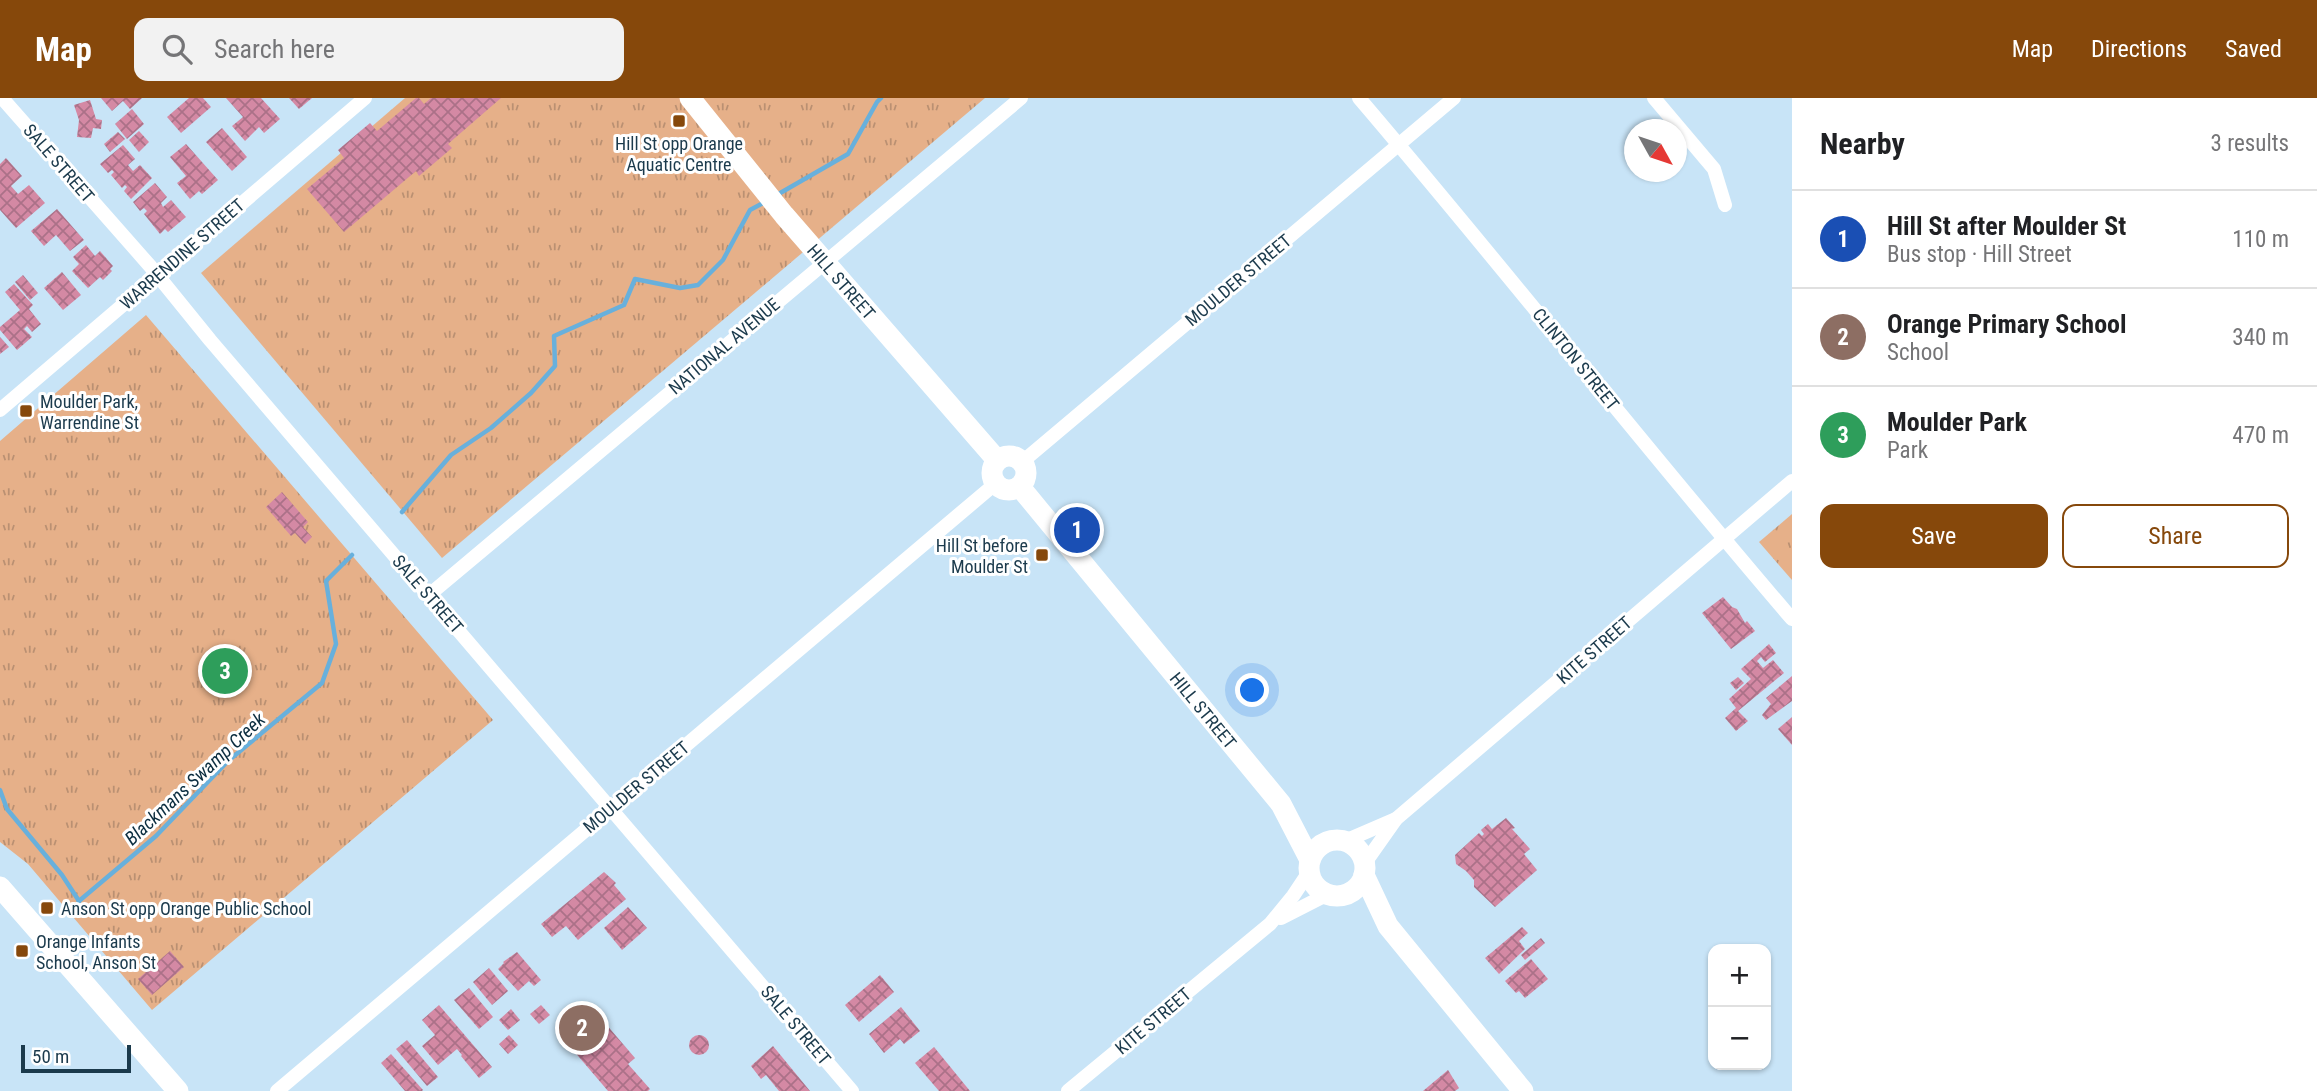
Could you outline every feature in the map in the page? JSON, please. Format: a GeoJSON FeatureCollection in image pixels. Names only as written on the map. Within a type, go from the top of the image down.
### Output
{"type":"FeatureCollection","features":[{"type":"Feature","properties":{"kind":"street"},"geometry":{"type":"LineString","coordinates":[[7,103],[23,98]]}},
{"type":"Feature","properties":{"kind":"street","name":"WARRENDINE STREET"},"geometry":{"type":"LineString","coordinates":[[0,410],[365,98]]}},
{"type":"Feature","properties":{"kind":"street","name":"HILL STREET"},"geometry":{"type":"LineString","coordinates":[[690,98],[776,206],[997,460]]}},
{"type":"Feature","properties":{"kind":"street","name":"NATIONAL AVENUE"},"geometry":{"type":"LineString","coordinates":[[429,595],[1021,98]]}},
{"type":"Feature","properties":{"kind":"street","name":"CLINTON STREET"},"geometry":{"type":"LineString","coordinates":[[1359,98],[1792,620]]}},
{"type":"Feature","properties":{"kind":"street","name":"MOULDER STREET"},"geometry":{"type":"LineString","coordinates":[[1022,462],[1454,98]]}},
{"type":"Feature","properties":{"kind":"street"},"geometry":{"type":"LineString","coordinates":[[1654,98],[1714,169],[1724,205]]}},
{"type":"Feature","properties":{"kind":"street","name":"SALE STREET"},"geometry":{"type":"LineString","coordinates":[[7,103],[158,275],[210,340],[852,1091]]}},
{"type":"Feature","properties":{"kind":"street"},"geometry":{"type":"LineString","coordinates":[[1007,455],[1022,462],[1026,477],[1020,487],[1004,490],[995,484],[992,469],[997,460],[1007,455]]}},
{"type":"Feature","properties":{"kind":"street","name":"KITE STREET"},"geometry":{"type":"LineString","coordinates":[[1365,869],[1396,819],[1792,481]]}},
{"type":"Feature","properties":{"kind":"street","name":"MOULDER STREET"},"geometry":{"type":"LineString","coordinates":[[277,1091],[995,484]]}},
{"type":"Feature","properties":{"kind":"street","name":"HILL STREET"},"geometry":{"type":"LineString","coordinates":[[1020,487],[1281,804],[1296,829],[1309,866]]}},
{"type":"Feature","properties":{"kind":"street","name":"HILL STREET"},"geometry":{"type":"LineString","coordinates":[[1281,804],[1338,840]]}},
{"type":"Feature","properties":{"kind":"street","name":"KITE STREET"},"geometry":{"type":"LineString","coordinates":[[1338,840],[1396,819]]}},
{"type":"Feature","properties":{"kind":"street"},"geometry":{"type":"LineString","coordinates":[[1388,926],[1315,886],[1309,866],[1314,851],[1338,840],[1359,849],[1388,926],[1523,1091]]}},
{"type":"Feature","properties":{"kind":"street","name":"KITE STREET"},"geometry":{"type":"LineString","coordinates":[[1068,1091],[1270,924],[1293,897],[1309,866]]}},
{"type":"Feature","properties":{"kind":"street"},"geometry":{"type":"LineString","coordinates":[[1334,895],[1355,889],[1365,869]]}},
{"type":"Feature","properties":{"kind":"street"},"geometry":{"type":"LineString","coordinates":[[0,887],[178,1091]]}},
{"type":"Feature","properties":{"kind":"street","name":"KITE STREET"},"geometry":{"type":"LineString","coordinates":[[1270,924],[1334,895]]}},
{"type":"Feature","properties":{"kind":"green space"},"geometry":{"type":"Polygon","coordinates":[[[405,98],[985,98],[442,558],[201,273],[405,98]]]}},
{"type":"Feature","properties":{"kind":"green space"},"geometry":{"type":"Polygon","coordinates":[[[146,315],[493,720],[152,1010],[28,864],[0,842],[0,441],[146,315]]]}},
{"type":"Feature","properties":{"kind":"green space"},"geometry":{"type":"Polygon","coordinates":[[[1792,514],[1792,580],[1759,542],[1792,514]]]}},
{"type":"Feature","properties":{"kind":"building"},"geometry":{"type":"Polygon","coordinates":[[[101,98],[142,98],[130,109],[123,101],[112,111],[101,98]]]}},
{"type":"Feature","properties":{"kind":"building"},"geometry":{"type":"Polygon","coordinates":[[[189,98],[203,98],[211,107],[181,133],[167,117],[189,98]]]}},
{"type":"Feature","properties":{"kind":"building"},"geometry":{"type":"Polygon","coordinates":[[[226,98],[261,98],[280,119],[264,133],[259,127],[245,141],[232,126],[243,117],[226,98]]]}},
{"type":"Feature","properties":{"kind":"building"},"geometry":{"type":"Polygon","coordinates":[[[289,98],[312,98],[299,109],[289,98]]]}},
{"type":"Feature","properties":{"kind":"building"},"geometry":{"type":"Polygon","coordinates":[[[416,98],[424,104],[431,98],[501,98],[448,144],[452,148],[419,176],[416,171],[344,232],[307,189],[344,158],[338,150],[370,123],[377,131],[416,98]]]}},
{"type":"Feature","properties":{"kind":"building"},"geometry":{"type":"Polygon","coordinates":[[[90,100],[96,119],[102,120],[101,129],[93,128],[91,138],[77,137],[79,120],[74,105],[90,100]]]}},
{"type":"Feature","properties":{"kind":"building"},"geometry":{"type":"Polygon","coordinates":[[[132,109],[144,124],[127,139],[115,124],[132,109]]]}},
{"type":"Feature","properties":{"kind":"building"},"geometry":{"type":"Polygon","coordinates":[[[222,128],[247,157],[232,171],[206,142],[222,128]]]}},
{"type":"Feature","properties":{"kind":"building"},"geometry":{"type":"Polygon","coordinates":[[[139,131],[149,142],[139,152],[129,140],[139,131]]]}},
{"type":"Feature","properties":{"kind":"building"},"geometry":{"type":"Polygon","coordinates":[[[118,132],[125,139],[110,152],[104,144],[118,132]]]}},
{"type":"Feature","properties":{"kind":"building"},"geometry":{"type":"Polygon","coordinates":[[[186,144],[218,180],[202,194],[199,191],[190,199],[177,183],[186,176],[170,157],[186,144]]]}},
{"type":"Feature","properties":{"kind":"building"},"geometry":{"type":"Polygon","coordinates":[[[123,145],[135,159],[128,165],[133,171],[140,165],[152,178],[131,199],[124,191],[127,187],[125,185],[122,188],[111,175],[114,172],[112,170],[108,173],[100,164],[123,145]]]}},
{"type":"Feature","properties":{"kind":"building"},"geometry":{"type":"Polygon","coordinates":[[[6,158],[22,176],[11,186],[18,194],[29,185],[45,203],[16,228],[0,210],[0,164],[6,158]]]}},
{"type":"Feature","properties":{"kind":"building"},"geometry":{"type":"Polygon","coordinates":[[[155,183],[167,197],[161,203],[163,207],[171,200],[186,217],[168,232],[165,229],[160,234],[144,214],[147,211],[144,208],[140,211],[133,202],[155,183]]]}},
{"type":"Feature","properties":{"kind":"building"},"geometry":{"type":"Polygon","coordinates":[[[57,209],[84,240],[70,251],[56,235],[44,246],[31,231],[57,209]]]}},
{"type":"Feature","properties":{"kind":"building"},"geometry":{"type":"Polygon","coordinates":[[[86,245],[95,256],[100,251],[113,266],[103,280],[100,277],[88,288],[72,271],[79,264],[73,257],[86,245]]]}},
{"type":"Feature","properties":{"kind":"building"},"geometry":{"type":"Polygon","coordinates":[[[62,272],[81,295],[63,310],[44,288],[62,272]]]}},
{"type":"Feature","properties":{"kind":"building"},"geometry":{"type":"Polygon","coordinates":[[[23,275],[38,293],[30,300],[15,282],[23,275]]]}},
{"type":"Feature","properties":{"kind":"building"},"geometry":{"type":"Polygon","coordinates":[[[14,284],[33,305],[29,309],[41,324],[32,332],[27,326],[24,329],[32,337],[17,350],[0,330],[0,327],[20,310],[5,292],[14,284]]]}},
{"type":"Feature","properties":{"kind":"building"},"geometry":{"type":"Polygon","coordinates":[[[0,337],[9,347],[0,354],[0,337]]]}},
{"type":"Feature","properties":{"kind":"building"},"geometry":{"type":"Polygon","coordinates":[[[282,492],[308,522],[303,527],[312,537],[305,544],[295,533],[291,536],[266,507],[282,492]]]}},
{"type":"Feature","properties":{"kind":"building"},"geometry":{"type":"Polygon","coordinates":[[[1723,597],[1755,631],[1731,649],[1702,613],[1723,597]]]}},
{"type":"Feature","properties":{"kind":"building"},"geometry":{"type":"Polygon","coordinates":[[[1769,644],[1776,653],[1765,662],[1761,657],[1757,661],[1763,668],[1773,660],[1784,673],[1738,711],[1748,721],[1736,731],[1725,718],[1736,708],[1729,699],[1751,679],[1741,669],[1769,644]]]}},
{"type":"Feature","properties":{"kind":"building"},"geometry":{"type":"Polygon","coordinates":[[[1792,676],[1792,701],[1766,720],[1762,715],[1771,704],[1766,698],[1792,676]]]}},
{"type":"Feature","properties":{"kind":"building"},"geometry":{"type":"Polygon","coordinates":[[[1738,677],[1744,683],[1736,690],[1730,683],[1738,677]]]}},
{"type":"Feature","properties":{"kind":"building"},"geometry":{"type":"Polygon","coordinates":[[[1792,717],[1792,745],[1778,729],[1792,717]]]}},
{"type":"Feature","properties":{"kind":"building"},"geometry":{"type":"Polygon","coordinates":[[[1506,818],[1530,849],[1524,854],[1537,870],[1495,907],[1474,887],[1474,880],[1466,871],[1456,864],[1455,855],[1479,833],[1482,836],[1484,834],[1481,830],[1488,824],[1492,829],[1506,818]]]}},
{"type":"Feature","properties":{"kind":"building"},"geometry":{"type":"Polygon","coordinates":[[[604,872],[616,883],[614,885],[626,899],[578,940],[566,926],[552,937],[541,924],[604,872]]]}},
{"type":"Feature","properties":{"kind":"building"},"geometry":{"type":"Polygon","coordinates":[[[628,907],[647,928],[622,950],[604,928],[628,907]]]}},
{"type":"Feature","properties":{"kind":"building"},"geometry":{"type":"Polygon","coordinates":[[[1522,927],[1528,933],[1519,941],[1525,949],[1499,974],[1485,958],[1522,927]]]}},
{"type":"Feature","properties":{"kind":"building"},"geometry":{"type":"Polygon","coordinates":[[[1541,938],[1545,943],[1525,960],[1521,955],[1541,938]]]}},
{"type":"Feature","properties":{"kind":"building"},"geometry":{"type":"Polygon","coordinates":[[[170,951],[184,967],[152,995],[138,979],[170,951]]]}},
{"type":"Feature","properties":{"kind":"building"},"geometry":{"type":"Polygon","coordinates":[[[517,952],[541,980],[534,986],[529,981],[518,991],[498,969],[517,952]]]}},
{"type":"Feature","properties":{"kind":"building"},"geometry":{"type":"Polygon","coordinates":[[[1531,959],[1548,979],[1525,998],[1505,981],[1531,959]]]}},
{"type":"Feature","properties":{"kind":"building"},"geometry":{"type":"Polygon","coordinates":[[[489,968],[508,991],[492,1005],[473,982],[489,968]]]}},
{"type":"Feature","properties":{"kind":"building"},"geometry":{"type":"Polygon","coordinates":[[[880,975],[894,992],[859,1022],[845,1005],[880,975]]]}},
{"type":"Feature","properties":{"kind":"building"},"geometry":{"type":"Polygon","coordinates":[[[469,988],[493,1017],[479,1029],[454,1000],[469,988]]]}},
{"type":"Feature","properties":{"kind":"building"},"geometry":{"type":"Polygon","coordinates":[[[439,1005],[492,1067],[479,1078],[457,1049],[438,1065],[422,1046],[435,1035],[422,1020],[439,1005]]]}},
{"type":"Feature","properties":{"kind":"building"},"geometry":{"type":"Polygon","coordinates":[[[541,1005],[550,1015],[539,1024],[530,1014],[541,1005]]]}},
{"type":"Feature","properties":{"kind":"building"},"geometry":{"type":"Polygon","coordinates":[[[901,1007],[920,1031],[904,1044],[900,1039],[884,1053],[869,1034],[901,1007]]]}},
{"type":"Feature","properties":{"kind":"building"},"geometry":{"type":"Polygon","coordinates":[[[511,1009],[520,1020],[508,1030],[499,1020],[511,1009]]]}},
{"type":"Feature","properties":{"kind":"building"},"geometry":{"type":"Polygon","coordinates":[[[599,1016],[635,1058],[628,1064],[650,1089],[648,1091],[608,1091],[567,1043],[599,1016]]]}},
{"type":"Feature","properties":{"kind":"building"},"geometry":{"type":"Polygon","coordinates":[[[509,1035],[518,1045],[508,1054],[499,1044],[509,1035]]]}},
{"type":"Feature","properties":{"kind":"building"},"geometry":{"type":"Polygon","coordinates":[[[695,1035],[703,1035],[709,1045],[703,1055],[695,1055],[689,1049],[689,1041],[695,1035]]]}},
{"type":"Feature","properties":{"kind":"building"},"geometry":{"type":"Polygon","coordinates":[[[407,1040],[438,1077],[427,1086],[396,1049],[407,1040]]]}},
{"type":"Feature","properties":{"kind":"building"},"geometry":{"type":"Polygon","coordinates":[[[773,1046],[810,1091],[779,1091],[766,1075],[761,1079],[751,1066],[773,1046]]]}},
{"type":"Feature","properties":{"kind":"building"},"geometry":{"type":"Polygon","coordinates":[[[934,1047],[970,1091],[939,1091],[915,1063],[934,1047]]]}},
{"type":"Feature","properties":{"kind":"building"},"geometry":{"type":"Polygon","coordinates":[[[391,1054],[422,1091],[405,1091],[381,1063],[391,1054]]]}},
{"type":"Feature","properties":{"kind":"building"},"geometry":{"type":"Polygon","coordinates":[[[1448,1070],[1459,1088],[1455,1091],[1423,1091],[1448,1070]]]}},
{"type":"Feature","properties":{"kind":"waterway","name":"Blackmans Swamp Creek"},"geometry":{"type":"LineString","coordinates":[[775,196],[848,154],[881,98]]}},
{"type":"Feature","properties":{"kind":"waterway","name":"Blackmans Swamp Creek"},"geometry":{"type":"LineString","coordinates":[[402,512],[451,455],[491,428],[531,393],[555,366],[554,336],[624,305],[635,279],[680,288],[698,285],[723,260],[750,210],[765,202]]}},
{"type":"Feature","properties":{"kind":"waterway","name":"Blackmans Swamp Creek"},"geometry":{"type":"LineString","coordinates":[[77,908],[79,901],[156,836],[228,761],[322,683],[336,644],[326,581],[352,555]]}},
{"type":"Feature","properties":{"kind":"waterway"},"geometry":{"type":"LineString","coordinates":[[0,790],[7,809],[62,875],[79,901]]}},
{"type":"Feature","properties":{"kind":"place","name":"Hill St opp Orange Aquatic Centre"},"geometry":{"type":"Point","coordinates":[679,121]}},
{"type":"Feature","properties":{"kind":"place","name":"Moulder Park, Warrendine St"},"geometry":{"type":"Point","coordinates":[26,411]}},
{"type":"Feature","properties":{"kind":"place","name":"Hill St after Moulder St"},"geometry":{"type":"Point","coordinates":[1077,530]}},
{"type":"Feature","properties":{"kind":"place","name":"Hill St before Moulder St"},"geometry":{"type":"Point","coordinates":[1042,555]}},
{"type":"Feature","properties":{"kind":"place","name":"Moulder Park"},"geometry":{"type":"Point","coordinates":[225,671]}},
{"type":"Feature","properties":{"kind":"place","name":"Anson St opp Orange Public School"},"geometry":{"type":"Point","coordinates":[47,908]}},
{"type":"Feature","properties":{"kind":"place","name":"Orange Infants School, Anson St"},"geometry":{"type":"Point","coordinates":[22,951]}},
{"type":"Feature","properties":{"kind":"place","name":"Orange Primary School"},"geometry":{"type":"Point","coordinates":[582,1028]}}]}
